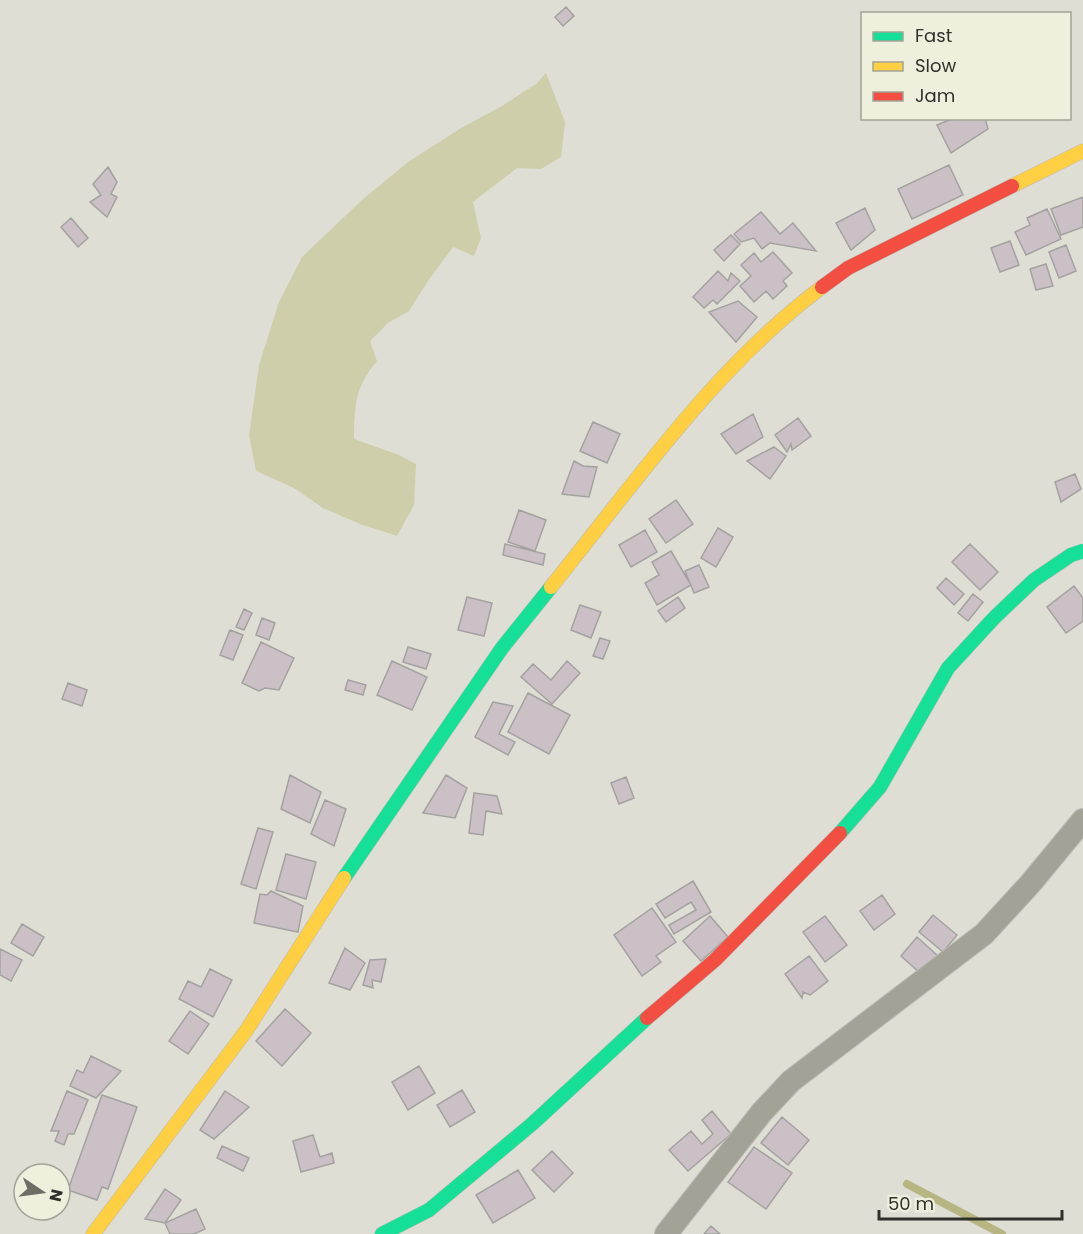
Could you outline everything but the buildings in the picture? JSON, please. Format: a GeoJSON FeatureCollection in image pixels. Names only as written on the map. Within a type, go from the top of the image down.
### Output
{"type":"FeatureCollection","features":[{"type":"Feature","properties":{"kind":"street"},"geometry":{"type":"LineString","coordinates":[[94,1234],[246,1031],[346,874],[502,648],[702,401],[758,340],[800,304],[848,268],[1083,151]]}},
{"type":"Feature","properties":{"kind":"street"},"geometry":{"type":"LineString","coordinates":[[382,1234],[429,1210],[532,1124],[623,1038],[715,960],[829,846],[880,787],[948,668],[1034,579],[1071,555],[1083,550]]}},
{"type":"Feature","properties":{"kind":"street"},"geometry":{"type":"LineString","coordinates":[[666,1234],[762,1112],[791,1081],[984,934],[1030,884],[1083,820]]}},
{"type":"Feature","properties":{"kind":"green space"},"geometry":{"type":"Polygon","coordinates":[[[546,73],[565,122],[561,157],[541,169],[517,168],[473,202],[481,238],[474,256],[453,247],[409,311],[388,323],[370,341],[377,361],[364,380],[357,398],[354,439],[399,455],[416,464],[414,505],[397,536],[360,524],[323,508],[294,488],[256,471],[249,435],[259,365],[279,302],[302,257],[362,200],[408,162],[461,128],[502,106],[536,84],[546,73]]]}},
{"type":"Feature","properties":{"kind":"waterway"},"geometry":{"type":"LineString","coordinates":[[907,1184],[1002,1234]]}},
{"type":"Feature","properties":{"kind":"traffic: fast"},"geometry":{"type":"LineString","coordinates":[[840,833],[880,787],[948,668],[994,618],[1034,580],[1071,555],[1083,551]]}},
{"type":"Feature","properties":{"kind":"traffic: fast"},"geometry":{"type":"LineString","coordinates":[[344,878],[502,648],[551,587]]}},
{"type":"Feature","properties":{"kind":"traffic: fast"},"geometry":{"type":"LineString","coordinates":[[382,1234],[429,1210],[532,1124],[647,1018]]}},
{"type":"Feature","properties":{"kind":"traffic: slow"},"geometry":{"type":"LineString","coordinates":[[1012,186],[1083,151]]}},
{"type":"Feature","properties":{"kind":"traffic: slow"},"geometry":{"type":"LineString","coordinates":[[551,587],[645,468],[711,390],[746,353],[822,287]]}},
{"type":"Feature","properties":{"kind":"traffic: slow"},"geometry":{"type":"LineString","coordinates":[[93,1234],[246,1031],[344,878]]}},
{"type":"Feature","properties":{"kind":"traffic: jam"},"geometry":{"type":"LineString","coordinates":[[822,287],[848,268],[1012,186]]}},
{"type":"Feature","properties":{"kind":"traffic: jam"},"geometry":{"type":"LineString","coordinates":[[647,1018],[715,960],[840,833]]}}]}
